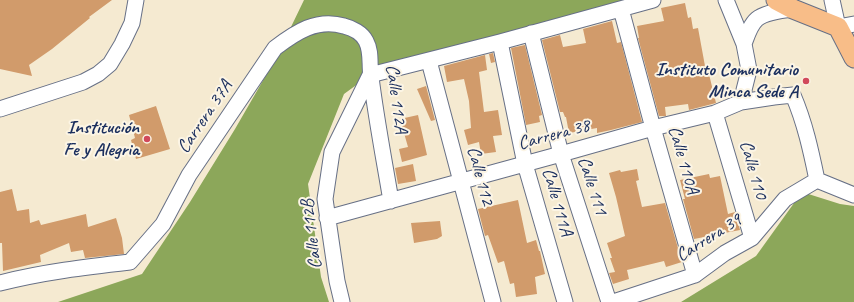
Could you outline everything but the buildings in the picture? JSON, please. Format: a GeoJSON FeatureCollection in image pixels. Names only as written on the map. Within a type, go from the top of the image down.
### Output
{"type":"FeatureCollection","features":[{"type":"Feature","properties":{"kind":"main road"},"geometry":{"type":"LineString","coordinates":[[776,0],[793,9],[846,25],[854,58]]}},
{"type":"Feature","properties":{"kind":"street"},"geometry":{"type":"LineString","coordinates":[[0,109],[83,82],[98,74],[110,64],[122,44],[132,23],[136,0]]}},
{"type":"Feature","properties":{"kind":"street"},"geometry":{"type":"LineString","coordinates":[[370,75],[532,34],[653,0]]}},
{"type":"Feature","properties":{"kind":"street"},"geometry":{"type":"LineString","coordinates":[[726,0],[744,44],[749,70],[741,102]]}},
{"type":"Feature","properties":{"kind":"street"},"geometry":{"type":"LineString","coordinates":[[832,0],[846,25]]}},
{"type":"Feature","properties":{"kind":"street","name":"Calle 110A"},"geometry":{"type":"LineString","coordinates":[[621,9],[695,274]]}},
{"type":"Feature","properties":{"kind":"street"},"geometry":{"type":"LineString","coordinates":[[744,44],[750,28],[757,18],[777,11],[793,9]]}},
{"type":"Feature","properties":{"kind":"street","name":"Calle 112A"},"geometry":{"type":"LineString","coordinates":[[334,23],[352,28],[366,40],[370,54],[370,75],[390,200]]}},
{"type":"Feature","properties":{"kind":"street","name":"Carrera 37A"},"geometry":{"type":"LineString","coordinates":[[0,283],[29,275],[59,270],[130,262],[162,224],[189,175],[275,48],[289,37],[303,29],[319,24],[334,23]]}},
{"type":"Feature","properties":{"kind":"street","name":"Calle 111"},"geometry":{"type":"LineString","coordinates":[[532,34],[561,154],[610,302]]}},
{"type":"Feature","properties":{"kind":"street","name":"Calle 111A"},"geometry":{"type":"LineString","coordinates":[[500,42],[525,164],[566,302]]}},
{"type":"Feature","properties":{"kind":"street","name":"Calle 112"},"geometry":{"type":"LineString","coordinates":[[429,61],[493,302]]}},
{"type":"Feature","properties":{"kind":"street","name":"Calle 112B"},"geometry":{"type":"LineString","coordinates":[[342,302],[337,281],[325,199],[332,152],[370,75]]}},
{"type":"Feature","properties":{"kind":"street","name":"Carrera 38"},"geometry":{"type":"LineString","coordinates":[[327,218],[653,128],[715,113],[741,102],[792,95],[800,111],[817,180]]}},
{"type":"Feature","properties":{"kind":"street","name":"Calle 110"},"geometry":{"type":"LineString","coordinates":[[715,113],[752,238]]}},
{"type":"Feature","properties":{"kind":"street"},"geometry":{"type":"LineString","coordinates":[[817,180],[854,195]]}},
{"type":"Feature","properties":{"kind":"street","name":"Carrera 39"},"geometry":{"type":"LineString","coordinates":[[613,302],[695,274],[725,253],[752,238],[785,199],[817,180]]}},
{"type":"Feature","properties":{"kind":"green space"},"geometry":{"type":"Polygon","coordinates":[[[304,0],[642,0],[370,75],[344,94],[308,184],[321,277],[329,302],[58,302],[142,274],[190,202],[235,129],[276,58],[304,0]]]}},
{"type":"Feature","properties":{"kind":"green space"},"geometry":{"type":"Polygon","coordinates":[[[802,192],[840,204],[854,206],[854,302],[681,302],[756,256],[802,192]]]}},
{"type":"Feature","properties":{"kind":"place","name":"Instituto Comunitario Minca Sede A"},"geometry":{"type":"Point","coordinates":[806,81]}},
{"type":"Feature","properties":{"kind":"place","name":"Institución Fe y Alegria"},"geometry":{"type":"Point","coordinates":[147,139]}}]}
